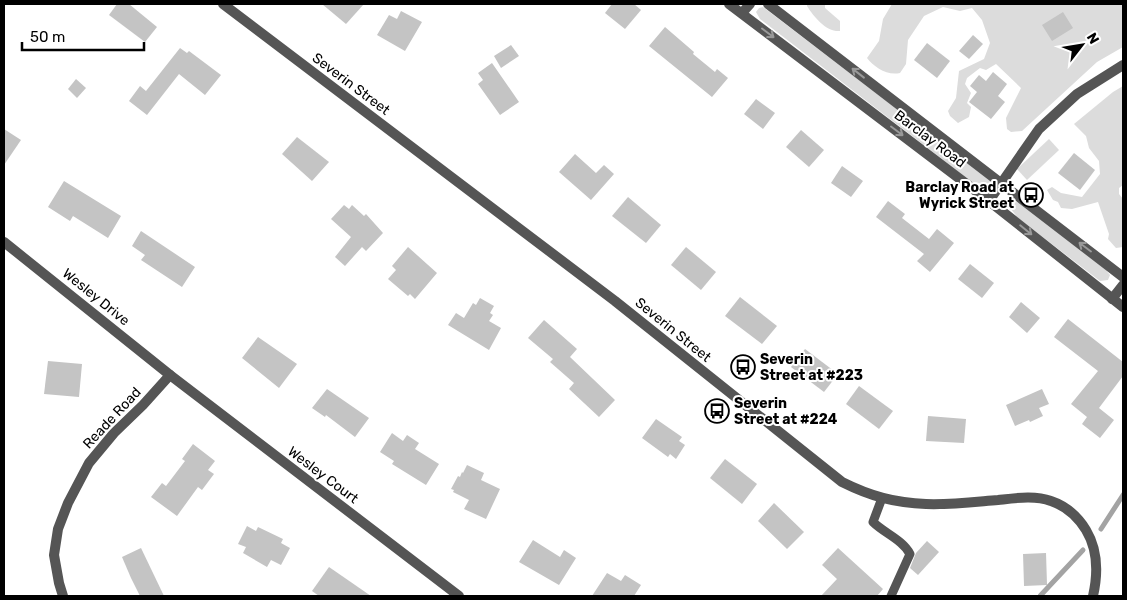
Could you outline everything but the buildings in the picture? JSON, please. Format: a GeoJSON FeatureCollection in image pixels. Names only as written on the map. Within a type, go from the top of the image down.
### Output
{"type":"FeatureCollection","features":[{"type":"Feature","properties":{"kind":"street","name":"Severin Street"},"geometry":{"type":"LineString","coordinates":[[223,4],[607,295],[842,482],[863,492],[905,503],[933,504],[1026,497],[1050,500],[1059,504],[1079,520],[1092,542],[1096,564],[1093,596]]}},
{"type":"Feature","properties":{"kind":"street","name":"Barclay Road"},"geometry":{"type":"LineString","coordinates":[[729,4],[989,201],[1123,307]]}},
{"type":"Feature","properties":{"kind":"street"},"geometry":{"type":"LineString","coordinates":[[742,14],[750,4]]}},
{"type":"Feature","properties":{"kind":"street","name":"Barclay Road"},"geometry":{"type":"LineString","coordinates":[[768,4],[1123,276]]}},
{"type":"Feature","properties":{"kind":"street"},"geometry":{"type":"LineString","coordinates":[[989,201],[1039,129],[1077,94],[1123,65]]}},
{"type":"Feature","properties":{"kind":"street","name":"Wesley Drive"},"geometry":{"type":"LineString","coordinates":[[4,242],[170,375]]}},
{"type":"Feature","properties":{"kind":"street"},"geometry":{"type":"LineString","coordinates":[[1112,299],[1123,285]]}},
{"type":"Feature","properties":{"kind":"street","name":"Reade Road"},"geometry":{"type":"LineString","coordinates":[[63,596],[54,555],[58,529],[68,503],[89,463],[114,433],[170,375]]}},
{"type":"Feature","properties":{"kind":"street","name":"Wesley Court"},"geometry":{"type":"LineString","coordinates":[[170,375],[459,596]]}},
{"type":"Feature","properties":{"kind":"lane"},"geometry":{"type":"LineString","coordinates":[[882,498],[873,522],[883,532],[906,546],[910,554],[891,596]]}},
{"type":"Feature","properties":{"kind":"shaded area"},"geometry":{"type":"Polygon","coordinates":[[[807,4],[825,4],[825,8],[840,21],[840,31],[830,29],[821,23],[807,4]]]}},
{"type":"Feature","properties":{"kind":"shaded area"},"geometry":{"type":"Polygon","coordinates":[[[892,4],[1123,4],[1123,47],[1097,62],[1022,131],[1011,132],[1007,129],[1006,118],[1021,88],[996,64],[986,70],[980,68],[967,78],[965,84],[971,93],[967,103],[971,107],[969,117],[958,123],[950,116],[948,111],[956,98],[959,71],[984,59],[990,43],[982,20],[972,8],[960,11],[943,7],[924,16],[908,40],[906,64],[900,73],[895,74],[886,72],[873,65],[867,58],[879,41],[883,19],[892,4]]]}},
{"type":"Feature","properties":{"kind":"shaded area"},"geometry":{"type":"Polygon","coordinates":[[[763,7],[990,180],[991,185],[983,189],[977,186],[760,19],[756,12],[759,8],[763,7]]]}},
{"type":"Feature","properties":{"kind":"shaded area"},"geometry":{"type":"Polygon","coordinates":[[[1123,86],[1123,185],[1119,188],[1119,194],[1123,199],[1123,247],[1116,248],[1108,239],[1109,234],[1098,202],[1072,209],[1061,208],[1047,190],[1052,187],[1061,193],[1082,197],[1100,174],[1099,161],[1089,148],[1086,136],[1074,124],[1123,86]]]}},
{"type":"Feature","properties":{"kind":"shaded area"},"geometry":{"type":"Polygon","coordinates":[[[1049,139],[1059,150],[1027,180],[1017,169],[1049,139]]]}},
{"type":"Feature","properties":{"kind":"shaded area"},"geometry":{"type":"Polygon","coordinates":[[[1014,201],[1021,204],[1105,269],[1110,275],[1108,280],[1100,281],[1018,218],[1011,209],[1014,201]]]}},
{"type":"Feature","properties":{"kind":"waterway"},"geometry":{"type":"LineString","coordinates":[[1101,529],[1123,495]]}},
{"type":"Feature","properties":{"kind":"waterway"},"geometry":{"type":"LineString","coordinates":[[1040,596],[1083,550]]}},
{"type":"Feature","properties":{"kind":"place","name":"Barclay Road at Wyrick Street"},"geometry":{"type":"Point","coordinates":[1031,195]}},
{"type":"Feature","properties":{"kind":"place","name":"Severin Street at #223"},"geometry":{"type":"Point","coordinates":[743,367]}},
{"type":"Feature","properties":{"kind":"place","name":"Severin Street at #224"},"geometry":{"type":"Point","coordinates":[717,411]}}]}
